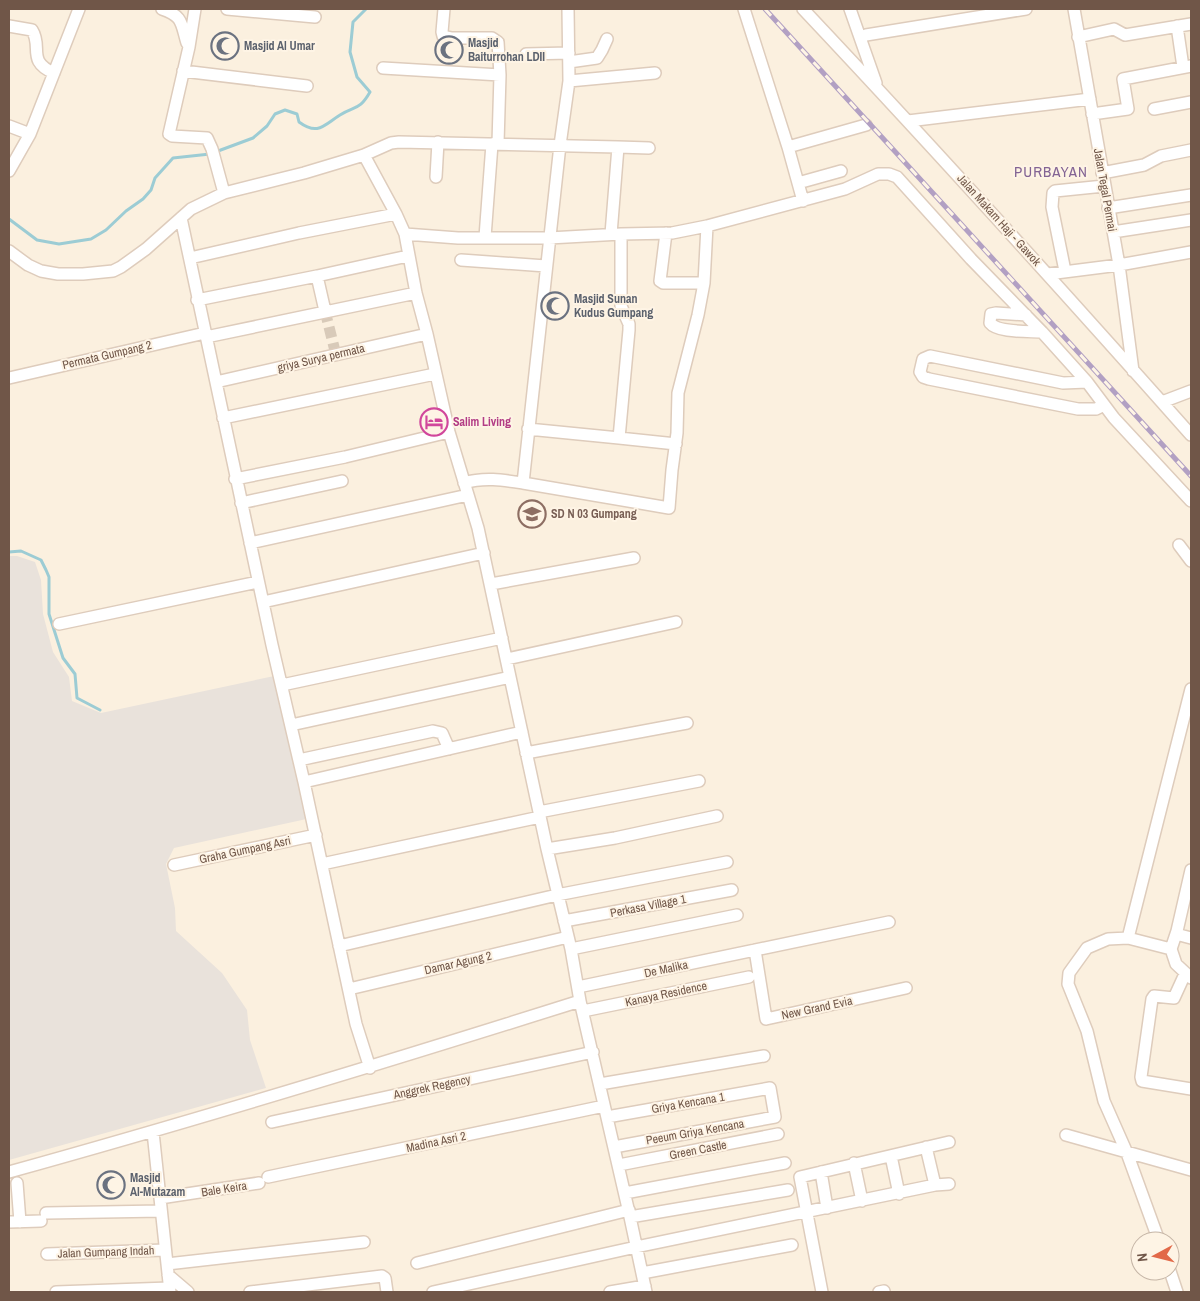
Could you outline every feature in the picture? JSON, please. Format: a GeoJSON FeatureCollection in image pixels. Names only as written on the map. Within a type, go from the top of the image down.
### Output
{"type":"FeatureCollection","features":[{"type":"Feature","properties":{"kind":"street"},"geometry":{"type":"LineString","coordinates":[[9,170],[30,134],[44,102],[79,9]]}},
{"type":"Feature","properties":{"kind":"street"},"geometry":{"type":"LineString","coordinates":[[162,9],[175,14],[178,18],[189,47]]}},
{"type":"Feature","properties":{"kind":"street"},"geometry":{"type":"LineString","coordinates":[[195,9],[189,47],[169,134],[172,136],[205,137],[213,154],[224,193]]}},
{"type":"Feature","properties":{"kind":"street"},"geometry":{"type":"LineString","coordinates":[[227,9],[315,17]]}},
{"type":"Feature","properties":{"kind":"street"},"geometry":{"type":"LineString","coordinates":[[444,9],[443,36],[452,38],[492,38],[498,42],[500,74],[485,237]]}},
{"type":"Feature","properties":{"kind":"street"},"geometry":{"type":"LineString","coordinates":[[523,483],[568,81],[568,9]]}},
{"type":"Feature","properties":{"kind":"street"},"geometry":{"type":"LineString","coordinates":[[744,9],[788,147],[803,201]]}},
{"type":"Feature","properties":{"kind":"street","name":"Jalan Makam Haji - Gawok"},"geometry":{"type":"LineString","coordinates":[[804,9],[1048,274],[1132,371],[1191,435]]}},
{"type":"Feature","properties":{"kind":"street"},"geometry":{"type":"LineString","coordinates":[[850,9],[877,87]]}},
{"type":"Feature","properties":{"kind":"street"},"geometry":{"type":"LineString","coordinates":[[866,35],[1026,9]]}},
{"type":"Feature","properties":{"kind":"street","name":"Jalan Tegal Permai"},"geometry":{"type":"LineString","coordinates":[[1074,9],[1119,265],[1132,371]]}},
{"type":"Feature","properties":{"kind":"street"},"geometry":{"type":"LineString","coordinates":[[1078,37],[1114,29],[1125,34],[1191,24]]}},
{"type":"Feature","properties":{"kind":"street"},"geometry":{"type":"LineString","coordinates":[[9,26],[32,30],[41,66],[54,73]]}},
{"type":"Feature","properties":{"kind":"street"},"geometry":{"type":"LineString","coordinates":[[1092,114],[1128,109],[1123,79],[1187,66],[1177,26]]}},
{"type":"Feature","properties":{"kind":"street"},"geometry":{"type":"LineString","coordinates":[[526,54],[569,58],[597,58],[607,39]]}},
{"type":"Feature","properties":{"kind":"street"},"geometry":{"type":"LineString","coordinates":[[383,68],[500,74]]}},
{"type":"Feature","properties":{"kind":"street"},"geometry":{"type":"LineString","coordinates":[[183,71],[307,86]]}},
{"type":"Feature","properties":{"kind":"street"},"geometry":{"type":"LineString","coordinates":[[568,81],[655,73]]}},
{"type":"Feature","properties":{"kind":"street"},"geometry":{"type":"LineString","coordinates":[[908,121],[1090,99]]}},
{"type":"Feature","properties":{"kind":"street"},"geometry":{"type":"LineString","coordinates":[[1154,109],[1191,102]]}},
{"type":"Feature","properties":{"kind":"street"},"geometry":{"type":"LineString","coordinates":[[9,126],[30,134]]}},
{"type":"Feature","properties":{"kind":"street"},"geometry":{"type":"LineString","coordinates":[[788,147],[866,126]]}},
{"type":"Feature","properties":{"kind":"street"},"geometry":{"type":"LineString","coordinates":[[9,251],[28,265],[41,271],[58,274],[83,274],[113,271],[122,267],[146,249],[191,209],[224,193],[304,173],[364,155],[386,145],[399,142],[649,148]]}},
{"type":"Feature","properties":{"kind":"street"},"geometry":{"type":"LineString","coordinates":[[436,177],[438,142]]}},
{"type":"Feature","properties":{"kind":"street"},"geometry":{"type":"LineString","coordinates":[[618,147],[616,234],[621,306],[629,324],[619,438]]}},
{"type":"Feature","properties":{"kind":"street"},"geometry":{"type":"LineString","coordinates":[[1102,173],[1144,165],[1161,156],[1191,150]]}},
{"type":"Feature","properties":{"kind":"street"},"geometry":{"type":"LineString","coordinates":[[364,155],[405,234],[416,294],[449,432],[484,553],[539,814],[571,950],[581,1006],[630,1213],[645,1289],[610,1292]]}},
{"type":"Feature","properties":{"kind":"street"},"geometry":{"type":"LineString","coordinates":[[798,183],[841,171]]}},
{"type":"Feature","properties":{"kind":"street"},"geometry":{"type":"LineString","coordinates":[[405,234],[458,238],[549,238],[666,233],[707,226],[803,201],[845,189],[878,174],[889,174],[897,177],[971,259],[1042,332],[1087,382],[1126,432],[1191,501]]}},
{"type":"Feature","properties":{"kind":"street"},"geometry":{"type":"LineString","coordinates":[[1066,271],[1052,207],[1053,193],[1055,191],[1104,186]]}},
{"type":"Feature","properties":{"kind":"street"},"geometry":{"type":"LineString","coordinates":[[1108,208],[1191,195]]}},
{"type":"Feature","properties":{"kind":"street"},"geometry":{"type":"LineString","coordinates":[[190,258],[299,233],[396,214]]}},
{"type":"Feature","properties":{"kind":"street"},"geometry":{"type":"LineString","coordinates":[[181,218],[235,479],[316,835],[356,1024],[370,1068]]}},
{"type":"Feature","properties":{"kind":"street"},"geometry":{"type":"LineString","coordinates":[[1113,232],[1191,220]]}},
{"type":"Feature","properties":{"kind":"street"},"geometry":{"type":"LineString","coordinates":[[464,483],[482,479],[523,483],[669,508],[672,470],[678,433],[678,393],[698,315],[704,283],[707,226]]}},
{"type":"Feature","properties":{"kind":"street"},"geometry":{"type":"LineString","coordinates":[[666,233],[660,281],[663,283],[704,283]]}},
{"type":"Feature","properties":{"kind":"street"},"geometry":{"type":"LineString","coordinates":[[1048,274],[1119,265],[1191,252]]}},
{"type":"Feature","properties":{"kind":"street"},"geometry":{"type":"LineString","coordinates":[[198,300],[408,256]]}},
{"type":"Feature","properties":{"kind":"street"},"geometry":{"type":"LineString","coordinates":[[461,260],[546,266]]}},
{"type":"Feature","properties":{"kind":"street"},"geometry":{"type":"LineString","coordinates":[[317,276],[326,311]]}},
{"type":"Feature","properties":{"kind":"street","name":"Permata Gumpang 2"},"geometry":{"type":"LineString","coordinates":[[9,378],[205,335],[416,294]]}},
{"type":"Feature","properties":{"kind":"street"},"geometry":{"type":"LineString","coordinates":[[1026,315],[996,312],[991,314],[990,323],[1000,329],[1042,332]]}},
{"type":"Feature","properties":{"kind":"street","name":"griya Surya permata"},"geometry":{"type":"LineString","coordinates":[[216,382],[427,334]]}},
{"type":"Feature","properties":{"kind":"street"},"geometry":{"type":"LineString","coordinates":[[1087,382],[1063,383],[930,356],[923,359],[920,372],[923,377],[929,379],[1078,409],[1096,409],[1104,405]]}},
{"type":"Feature","properties":{"kind":"street"},"geometry":{"type":"LineString","coordinates":[[223,418],[435,374]]}},
{"type":"Feature","properties":{"kind":"street"},"geometry":{"type":"LineString","coordinates":[[1162,402],[1191,391]]}},
{"type":"Feature","properties":{"kind":"street"},"geometry":{"type":"LineString","coordinates":[[528,428],[676,444]]}},
{"type":"Feature","properties":{"kind":"street"},"geometry":{"type":"LineString","coordinates":[[235,479],[345,457],[449,432]]}},
{"type":"Feature","properties":{"kind":"street"},"geometry":{"type":"LineString","coordinates":[[241,503],[342,481]]}},
{"type":"Feature","properties":{"kind":"street"},"geometry":{"type":"LineString","coordinates":[[250,543],[468,495]]}},
{"type":"Feature","properties":{"kind":"street"},"geometry":{"type":"LineString","coordinates":[[1179,545],[1191,560]]}},
{"type":"Feature","properties":{"kind":"street"},"geometry":{"type":"LineString","coordinates":[[263,602],[484,553]]}},
{"type":"Feature","properties":{"kind":"street"},"geometry":{"type":"LineString","coordinates":[[491,584],[634,558]]}},
{"type":"Feature","properties":{"kind":"street"},"geometry":{"type":"LineString","coordinates":[[59,624],[258,582]]}},
{"type":"Feature","properties":{"kind":"street"},"geometry":{"type":"LineString","coordinates":[[507,659],[676,622]]}},
{"type":"Feature","properties":{"kind":"street"},"geometry":{"type":"LineString","coordinates":[[282,685],[502,638]]}},
{"type":"Feature","properties":{"kind":"street"},"geometry":{"type":"LineString","coordinates":[[291,725],[510,676]]}},
{"type":"Feature","properties":{"kind":"street"},"geometry":{"type":"LineString","coordinates":[[1128,938],[1191,689]]}},
{"type":"Feature","properties":{"kind":"street"},"geometry":{"type":"LineString","coordinates":[[526,753],[687,723]]}},
{"type":"Feature","properties":{"kind":"street"},"geometry":{"type":"LineString","coordinates":[[299,760],[433,731],[442,733],[449,749]]}},
{"type":"Feature","properties":{"kind":"street"},"geometry":{"type":"LineString","coordinates":[[304,782],[522,732]]}},
{"type":"Feature","properties":{"kind":"street"},"geometry":{"type":"LineString","coordinates":[[322,864],[539,814],[700,781]]}},
{"type":"Feature","properties":{"kind":"street"},"geometry":{"type":"LineString","coordinates":[[547,849],[614,838],[717,816]]}},
{"type":"Feature","properties":{"kind":"street","name":"Graha Gumpang Asri"},"geometry":{"type":"LineString","coordinates":[[174,865],[316,835]]}},
{"type":"Feature","properties":{"kind":"street"},"geometry":{"type":"LineString","coordinates":[[339,946],[557,895],[728,862]]}},
{"type":"Feature","properties":{"kind":"street"},"geometry":{"type":"LineString","coordinates":[[1191,870],[1171,950],[1176,964],[1188,976],[1174,998],[1154,996],[1152,998],[1141,1077],[1142,1082],[1191,1089]]}},
{"type":"Feature","properties":{"kind":"street","name":"Perkasa Village 1"},"geometry":{"type":"LineString","coordinates":[[564,922],[732,890]]}},
{"type":"Feature","properties":{"kind":"street"},"geometry":{"type":"LineString","coordinates":[[571,950],[737,915]]}},
{"type":"Feature","properties":{"kind":"street","name":"De Malika"},"geometry":{"type":"LineString","coordinates":[[578,987],[889,922]]}},
{"type":"Feature","properties":{"kind":"street"},"geometry":{"type":"LineString","coordinates":[[1176,934],[1191,938]]}},
{"type":"Feature","properties":{"kind":"street","name":"Damar Agung 2"},"geometry":{"type":"LineString","coordinates":[[349,989],[568,937]]}},
{"type":"Feature","properties":{"kind":"street"},"geometry":{"type":"LineString","coordinates":[[1155,1231],[1127,1153],[1102,1096],[1087,1030],[1067,980],[1069,973],[1087,948],[1108,939],[1128,938],[1171,950]]}},
{"type":"Feature","properties":{"kind":"street","name":"New Grand Evia"},"geometry":{"type":"LineString","coordinates":[[755,950],[766,1019],[906,988]]}},
{"type":"Feature","properties":{"kind":"street","name":"Kanaya Residence"},"geometry":{"type":"LineString","coordinates":[[9,1172],[153,1132],[581,1006],[749,977]]}},
{"type":"Feature","properties":{"kind":"street","name":"Anggrek Regency"},"geometry":{"type":"LineString","coordinates":[[272,1122],[593,1052]]}},
{"type":"Feature","properties":{"kind":"street"},"geometry":{"type":"LineString","coordinates":[[600,1084],[764,1056]]}},
{"type":"Feature","properties":{"kind":"street","name":"Griya Kencana 1"},"geometry":{"type":"LineString","coordinates":[[605,1112],[770,1088],[775,1117]]}},
{"type":"Feature","properties":{"kind":"street","name":"Madina Asri 2"},"geometry":{"type":"LineString","coordinates":[[263,1180],[605,1112]]}},
{"type":"Feature","properties":{"kind":"street","name":"Peeum Griya Kencana"},"geometry":{"type":"LineString","coordinates":[[614,1147],[775,1117]]}},
{"type":"Feature","properties":{"kind":"street"},"geometry":{"type":"LineString","coordinates":[[56,1292],[170,1290],[153,1132]]}},
{"type":"Feature","properties":{"kind":"street","name":"Green Castle"},"geometry":{"type":"LineString","coordinates":[[619,1165],[778,1134]]}},
{"type":"Feature","properties":{"kind":"street"},"geometry":{"type":"LineString","coordinates":[[1066,1136],[1191,1170]]}},
{"type":"Feature","properties":{"kind":"street"},"geometry":{"type":"LineString","coordinates":[[822,1292],[805,1212],[800,1177],[949,1142]]}},
{"type":"Feature","properties":{"kind":"street"},"geometry":{"type":"LineString","coordinates":[[926,1148],[936,1185]]}},
{"type":"Feature","properties":{"kind":"street"},"geometry":{"type":"LineString","coordinates":[[891,1156],[899,1194]]}},
{"type":"Feature","properties":{"kind":"street"},"geometry":{"type":"LineString","coordinates":[[625,1193],[785,1163]]}},
{"type":"Feature","properties":{"kind":"street"},"geometry":{"type":"LineString","coordinates":[[854,1164],[862,1201]]}},
{"type":"Feature","properties":{"kind":"street"},"geometry":{"type":"LineString","coordinates":[[821,1172],[827,1208]]}},
{"type":"Feature","properties":{"kind":"street","name":"Bale Keira"},"geometry":{"type":"LineString","coordinates":[[160,1198],[263,1180]]}},
{"type":"Feature","properties":{"kind":"street"},"geometry":{"type":"LineString","coordinates":[[17,1182],[14,1222],[44,1217],[161,1211]]}},
{"type":"Feature","properties":{"kind":"street"},"geometry":{"type":"LineString","coordinates":[[433,1292],[636,1247],[936,1185],[949,1184]]}},
{"type":"Feature","properties":{"kind":"street"},"geometry":{"type":"LineString","coordinates":[[417,1263],[630,1213],[788,1190]]}},
{"type":"Feature","properties":{"kind":"street"},"geometry":{"type":"LineString","coordinates":[[167,1269],[364,1242]]}},
{"type":"Feature","properties":{"kind":"street"},"geometry":{"type":"LineString","coordinates":[[642,1273],[792,1246]]}},
{"type":"Feature","properties":{"kind":"street","name":"Jalan Gumpang Indah"},"geometry":{"type":"LineString","coordinates":[[47,1254],[165,1250]]}},
{"type":"Feature","properties":{"kind":"street"},"geometry":{"type":"LineString","coordinates":[[167,1269],[188,1292]]}},
{"type":"Feature","properties":{"kind":"street"},"geometry":{"type":"LineString","coordinates":[[250,1292],[382,1276],[385,1278],[387,1292]]}},
{"type":"Feature","properties":{"kind":"shaded area"},"geometry":{"type":"Polygon","coordinates":[[[9,556],[17,556],[35,562],[41,580],[43,614],[53,652],[69,677],[72,701],[101,713],[279,675],[311,818],[174,848],[166,864],[175,908],[176,931],[222,973],[247,1010],[250,1040],[266,1088],[9,1160],[9,556]]]}},
{"type":"Feature","properties":{"kind":"waterway"},"geometry":{"type":"LineString","coordinates":[[9,219],[37,240],[59,244],[91,239],[106,230],[126,211],[143,199],[151,190],[155,178],[173,158],[210,154],[253,138],[267,126],[275,114],[285,110],[297,114],[299,122],[316,129],[357,107],[370,92],[357,77],[350,52],[353,22],[366,9]]}},
{"type":"Feature","properties":{"kind":"waterway"},"geometry":{"type":"LineString","coordinates":[[9,552],[21,551],[41,560],[49,577],[49,614],[63,658],[75,674],[77,698],[100,710]]}},
{"type":"Feature","properties":{"kind":"tunnel"},"geometry":{"type":"LineString","coordinates":[[325,311],[336,355]]}},
{"type":"Feature","properties":{"kind":"railway"},"geometry":{"type":"LineString","coordinates":[[765,9],[1191,476]]}},
{"type":"Feature","properties":{"kind":"place","name":"Masjid Al Umar"},"geometry":{"type":"Point","coordinates":[225,46]}},
{"type":"Feature","properties":{"kind":"place","name":"Masjid Baiturrohan LDII"},"geometry":{"type":"Point","coordinates":[449,50]}},
{"type":"Feature","properties":{"kind":"place","name":"Masjid Sunan Kudus Gumpang"},"geometry":{"type":"Point","coordinates":[555,306]}},
{"type":"Feature","properties":{"kind":"place","name":"Salim Living"},"geometry":{"type":"Point","coordinates":[434,422]}},
{"type":"Feature","properties":{"kind":"place","name":"SD N 03 Gumpang"},"geometry":{"type":"Point","coordinates":[532,514]}},
{"type":"Feature","properties":{"kind":"place","name":"Masjid Al-Mutazam"},"geometry":{"type":"Point","coordinates":[111,1185]}},
{"type":"Feature","properties":{"kind":"district","name":"PURBAYAN"},"geometry":{"type":"Point","coordinates":[1051,171]}}]}
